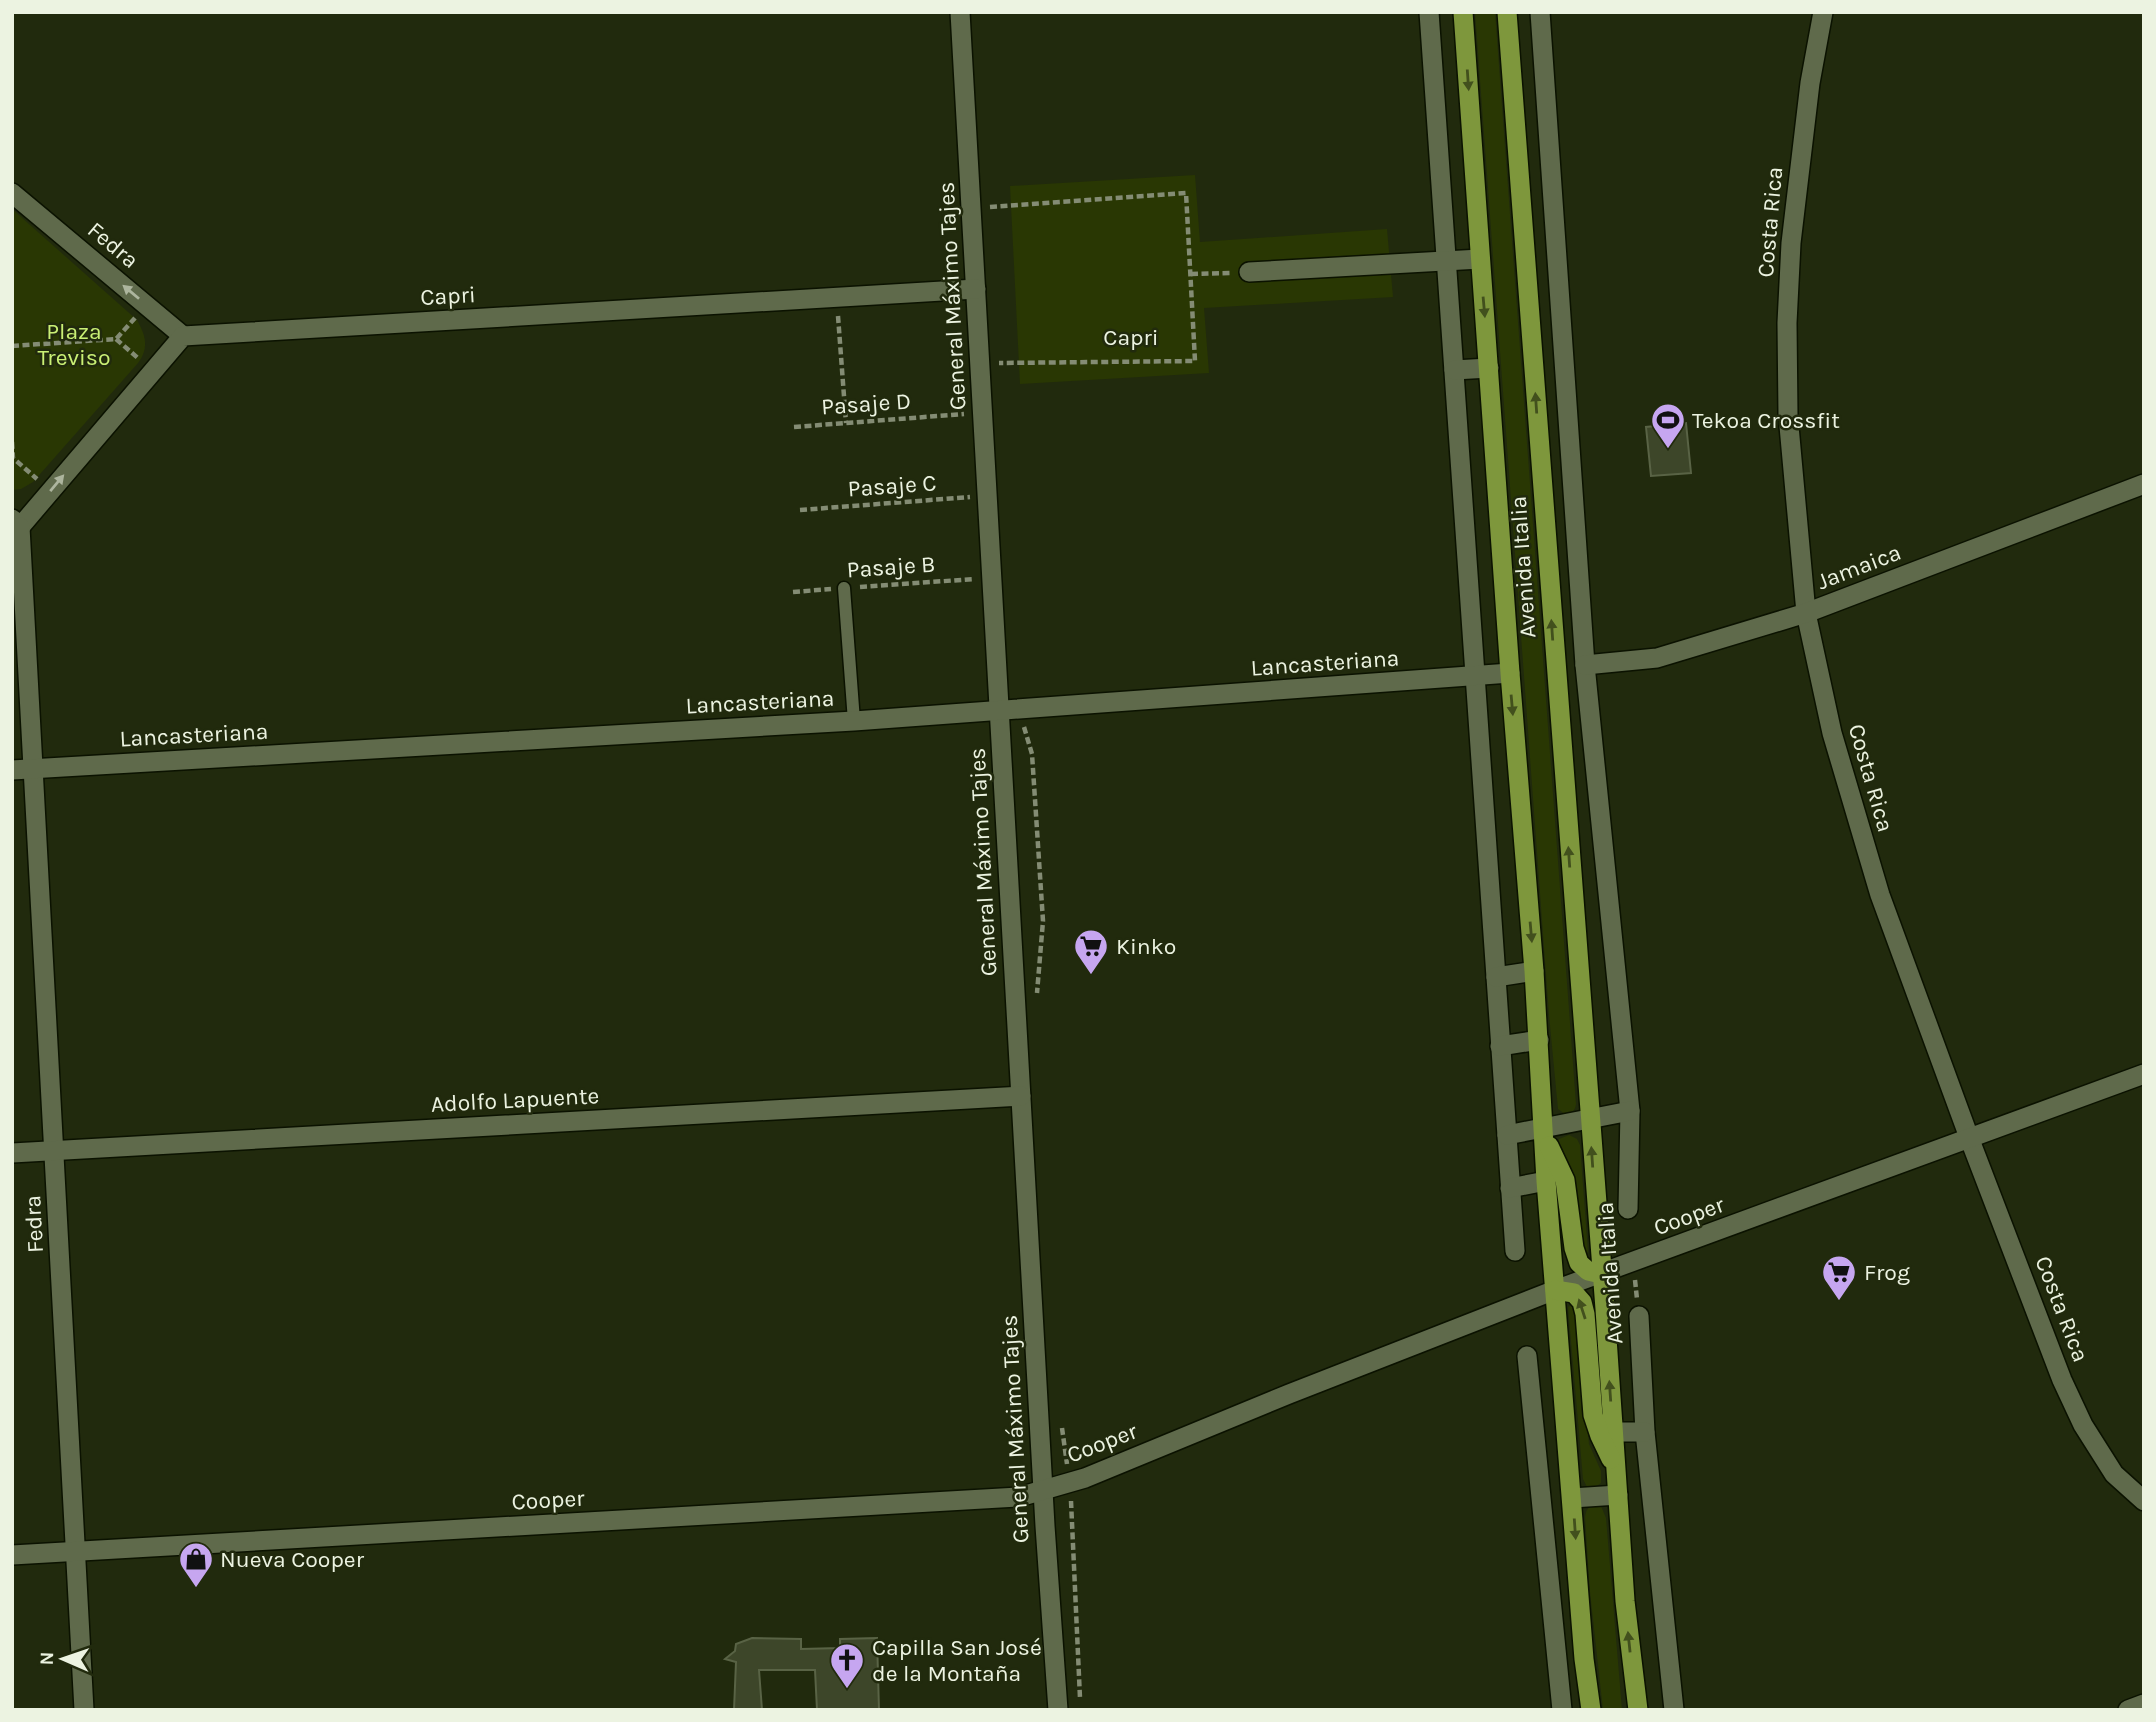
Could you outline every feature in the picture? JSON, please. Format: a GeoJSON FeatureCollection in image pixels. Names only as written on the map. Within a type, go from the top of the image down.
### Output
{"type":"FeatureCollection","features":[{"type":"Feature","properties":{"kind":"main road","name":"Avenida Italia"},"geometry":{"type":"LineString","coordinates":[[1463,12],[1539,1040],[1546,1181],[1584,1659],[1591,1710]]}},
{"type":"Feature","properties":{"kind":"main road","name":"Avenida Italia"},"geometry":{"type":"LineString","coordinates":[[1507,12],[1625,1601],[1638,1710]]}},
{"type":"Feature","properties":{"kind":"main road"},"geometry":{"type":"LineString","coordinates":[[1544,1128],[1550,1150],[1565,1180],[1574,1248],[1579,1263],[1588,1271],[1601,1274]]}},
{"type":"Feature","properties":{"kind":"main road"},"geometry":{"type":"LineString","coordinates":[[1555,1290],[1574,1293],[1582,1302],[1593,1415],[1616,1469]]}},
{"type":"Feature","properties":{"kind":"street","name":"General Máximo Tajes"},"geometry":{"type":"LineString","coordinates":[[960,12],[1058,1710]]}},
{"type":"Feature","properties":{"kind":"street"},"geometry":{"type":"LineString","coordinates":[[1429,12],[1515,1251]]}},
{"type":"Feature","properties":{"kind":"street","name":"Avenida Italia"},"geometry":{"type":"LineString","coordinates":[[1540,12],[1585,665],[1630,1111],[1628,1209]]}},
{"type":"Feature","properties":{"kind":"street","name":"Costa Rica"},"geometry":{"type":"LineString","coordinates":[[1823,12],[1808,96],[1791,243],[1787,323],[1788,415],[1806,613],[1832,733],[1880,895],[1970,1140],[2062,1380],[2083,1425],[2115,1474],[2144,1501]]}},
{"type":"Feature","properties":{"kind":"street","name":"Fedra"},"geometry":{"type":"LineString","coordinates":[[12,193],[183,336]]}},
{"type":"Feature","properties":{"kind":"street"},"geometry":{"type":"LineString","coordinates":[[1249,272],[1480,259]]}},
{"type":"Feature","properties":{"kind":"street","name":"Capri"},"geometry":{"type":"LineString","coordinates":[[183,336],[976,289]]}},
{"type":"Feature","properties":{"kind":"street"},"geometry":{"type":"LineString","coordinates":[[16,523],[50,491],[183,336]]}},
{"type":"Feature","properties":{"kind":"street"},"geometry":{"type":"LineString","coordinates":[[1454,370],[1489,368]]}},
{"type":"Feature","properties":{"kind":"street","name":"Jamaica"},"geometry":{"type":"LineString","coordinates":[[1585,665],[1657,657],[1806,613],[2144,484]]}},
{"type":"Feature","properties":{"kind":"street","name":"Fedra"},"geometry":{"type":"LineString","coordinates":[[16,523],[22,769],[55,1151],[84,1710]]}},
{"type":"Feature","properties":{"kind":"street","name":"Lancasteriana"},"geometry":{"type":"LineString","coordinates":[[22,769],[854,721],[1510,673]]}},
{"type":"Feature","properties":{"kind":"street"},"geometry":{"type":"LineString","coordinates":[[1496,977],[1534,971]]}},
{"type":"Feature","properties":{"kind":"street"},"geometry":{"type":"LineString","coordinates":[[1500,1046],[1539,1040]]}},
{"type":"Feature","properties":{"kind":"street","name":"Cooper"},"geometry":{"type":"LineString","coordinates":[[12,1555],[1019,1497],[1085,1478],[1289,1394],[1555,1290],[2144,1074]]}},
{"type":"Feature","properties":{"kind":"street","name":"Adolfo Lapuente"},"geometry":{"type":"LineString","coordinates":[[12,1153],[1021,1096]]}},
{"type":"Feature","properties":{"kind":"street"},"geometry":{"type":"LineString","coordinates":[[1507,1135],[1630,1111]]}},
{"type":"Feature","properties":{"kind":"street"},"geometry":{"type":"LineString","coordinates":[[1510,1188],[1546,1181]]}},
{"type":"Feature","properties":{"kind":"street","name":"Avenida Italia"},"geometry":{"type":"LineString","coordinates":[[1639,1317],[1645,1432],[1674,1710]]}},
{"type":"Feature","properties":{"kind":"street"},"geometry":{"type":"LineString","coordinates":[[1527,1356],[1562,1710]]}},
{"type":"Feature","properties":{"kind":"street"},"geometry":{"type":"LineString","coordinates":[[1613,1433],[1645,1432]]}},
{"type":"Feature","properties":{"kind":"street"},"geometry":{"type":"LineString","coordinates":[[1536,1437],[1568,1436]]}},
{"type":"Feature","properties":{"kind":"street"},"geometry":{"type":"LineString","coordinates":[[1572,1498],[1618,1495]]}},
{"type":"Feature","properties":{"kind":"street"},"geometry":{"type":"LineString","coordinates":[[1558,1660],[1584,1659]]}},
{"type":"Feature","properties":{"kind":"street"},"geometry":{"type":"LineString","coordinates":[[2128,1710],[2144,1704]]}},
{"type":"Feature","properties":{"kind":"lane"},"geometry":{"type":"LineString","coordinates":[[844,588],[854,721]]}},
{"type":"Feature","properties":{"kind":"path","name":"Capri"},"geometry":{"type":"LineString","coordinates":[[972,209],[1186,193],[1191,274],[1195,361],[980,363]]}},
{"type":"Feature","properties":{"kind":"path"},"geometry":{"type":"LineString","coordinates":[[1191,274],[1249,272]]}},
{"type":"Feature","properties":{"kind":"path"},"geometry":{"type":"LineString","coordinates":[[837,298],[846,423]]}},
{"type":"Feature","properties":{"kind":"path"},"geometry":{"type":"LineString","coordinates":[[12,346],[117,339],[152,372]]}},
{"type":"Feature","properties":{"kind":"path","name":"Pasaje D"},"geometry":{"type":"LineString","coordinates":[[794,426],[983,413]]}},
{"type":"Feature","properties":{"kind":"path"},"geometry":{"type":"LineString","coordinates":[[12,442],[13,458],[50,491]]}},
{"type":"Feature","properties":{"kind":"path","name":"Pasaje C"},"geometry":{"type":"LineString","coordinates":[[800,510],[987,496]]}},
{"type":"Feature","properties":{"kind":"path","name":"Pasaje B"},"geometry":{"type":"LineString","coordinates":[[793,592],[992,578]]}},
{"type":"Feature","properties":{"kind":"path"},"geometry":{"type":"LineString","coordinates":[[1024,726],[1032,754],[1043,922],[1037,1000]]}},
{"type":"Feature","properties":{"kind":"path","name":"Avenida Italia"},"geometry":{"type":"LineString","coordinates":[[1633,1262],[1639,1317]]}},
{"type":"Feature","properties":{"kind":"path"},"geometry":{"type":"LineString","coordinates":[[1062,1426],[1068,1464]]}},
{"type":"Feature","properties":{"kind":"path"},"geometry":{"type":"LineString","coordinates":[[1071,1504],[1080,1710]]}},
{"type":"Feature","properties":{"kind":"green space"},"geometry":{"type":"Polygon","coordinates":[[[1475,12],[1495,12],[1576,1104],[1573,1111],[1565,1114],[1558,1109],[1549,1015],[1475,12]]]}},
{"type":"Feature","properties":{"kind":"green space"},"geometry":{"type":"Polygon","coordinates":[[[1195,175],[1200,242],[1387,229],[1393,297],[1204,308],[1209,373],[1020,384],[1010,186],[1195,175]]]}},
{"type":"Feature","properties":{"kind":"green space","name":"Plaza Treviso"},"geometry":{"type":"Polygon","coordinates":[[[12,209],[137,320],[145,342],[144,352],[138,363],[33,482],[21,489],[12,490],[12,209]]]}},
{"type":"Feature","properties":{"kind":"green space"},"geometry":{"type":"Polygon","coordinates":[[[1569,1135],[1577,1139],[1580,1145],[1588,1251],[1585,1257],[1558,1143],[1559,1139],[1569,1135]]]}},
{"type":"Feature","properties":{"kind":"green space"},"geometry":{"type":"Polygon","coordinates":[[[1574,1306],[1589,1444],[1601,1471],[1601,1483],[1592,1489],[1587,1487],[1583,1479],[1568,1307],[1574,1306]]]}},
{"type":"Feature","properties":{"kind":"green space"},"geometry":{"type":"Polygon","coordinates":[[[1596,1504],[1601,1506],[1606,1518],[1622,1710],[1603,1710],[1585,1517],[1588,1509],[1596,1504]]]}},
{"type":"Feature","properties":{"kind":"building","name":"Tekoa Crossfit"},"geometry":{"type":"Polygon","coordinates":[[[1686,423],[1691,473],[1651,476],[1646,427],[1686,423]]]}},
{"type":"Feature","properties":{"kind":"building"},"geometry":{"type":"Polygon","coordinates":[[[752,1638],[801,1639],[801,1649],[840,1648],[840,1639],[877,1638],[879,1710],[817,1710],[815,1670],[759,1670],[762,1710],[734,1710],[736,1662],[725,1659],[735,1651],[736,1644],[752,1638]]]}},
{"type":"Feature","properties":{"kind":"place","name":"Tekoa Crossfit"},"geometry":{"type":"Point","coordinates":[1668,450]}},
{"type":"Feature","properties":{"kind":"place","name":"Kinko"},"geometry":{"type":"Point","coordinates":[1091,976]}},
{"type":"Feature","properties":{"kind":"place","name":"Frog"},"geometry":{"type":"Point","coordinates":[1839,1302]}},
{"type":"Feature","properties":{"kind":"place","name":"Nueva Cooper"},"geometry":{"type":"Point","coordinates":[196,1589]}},
{"type":"Feature","properties":{"kind":"place","name":"Capilla San José de la Montaña"},"geometry":{"type":"Point","coordinates":[847,1690]}}]}
